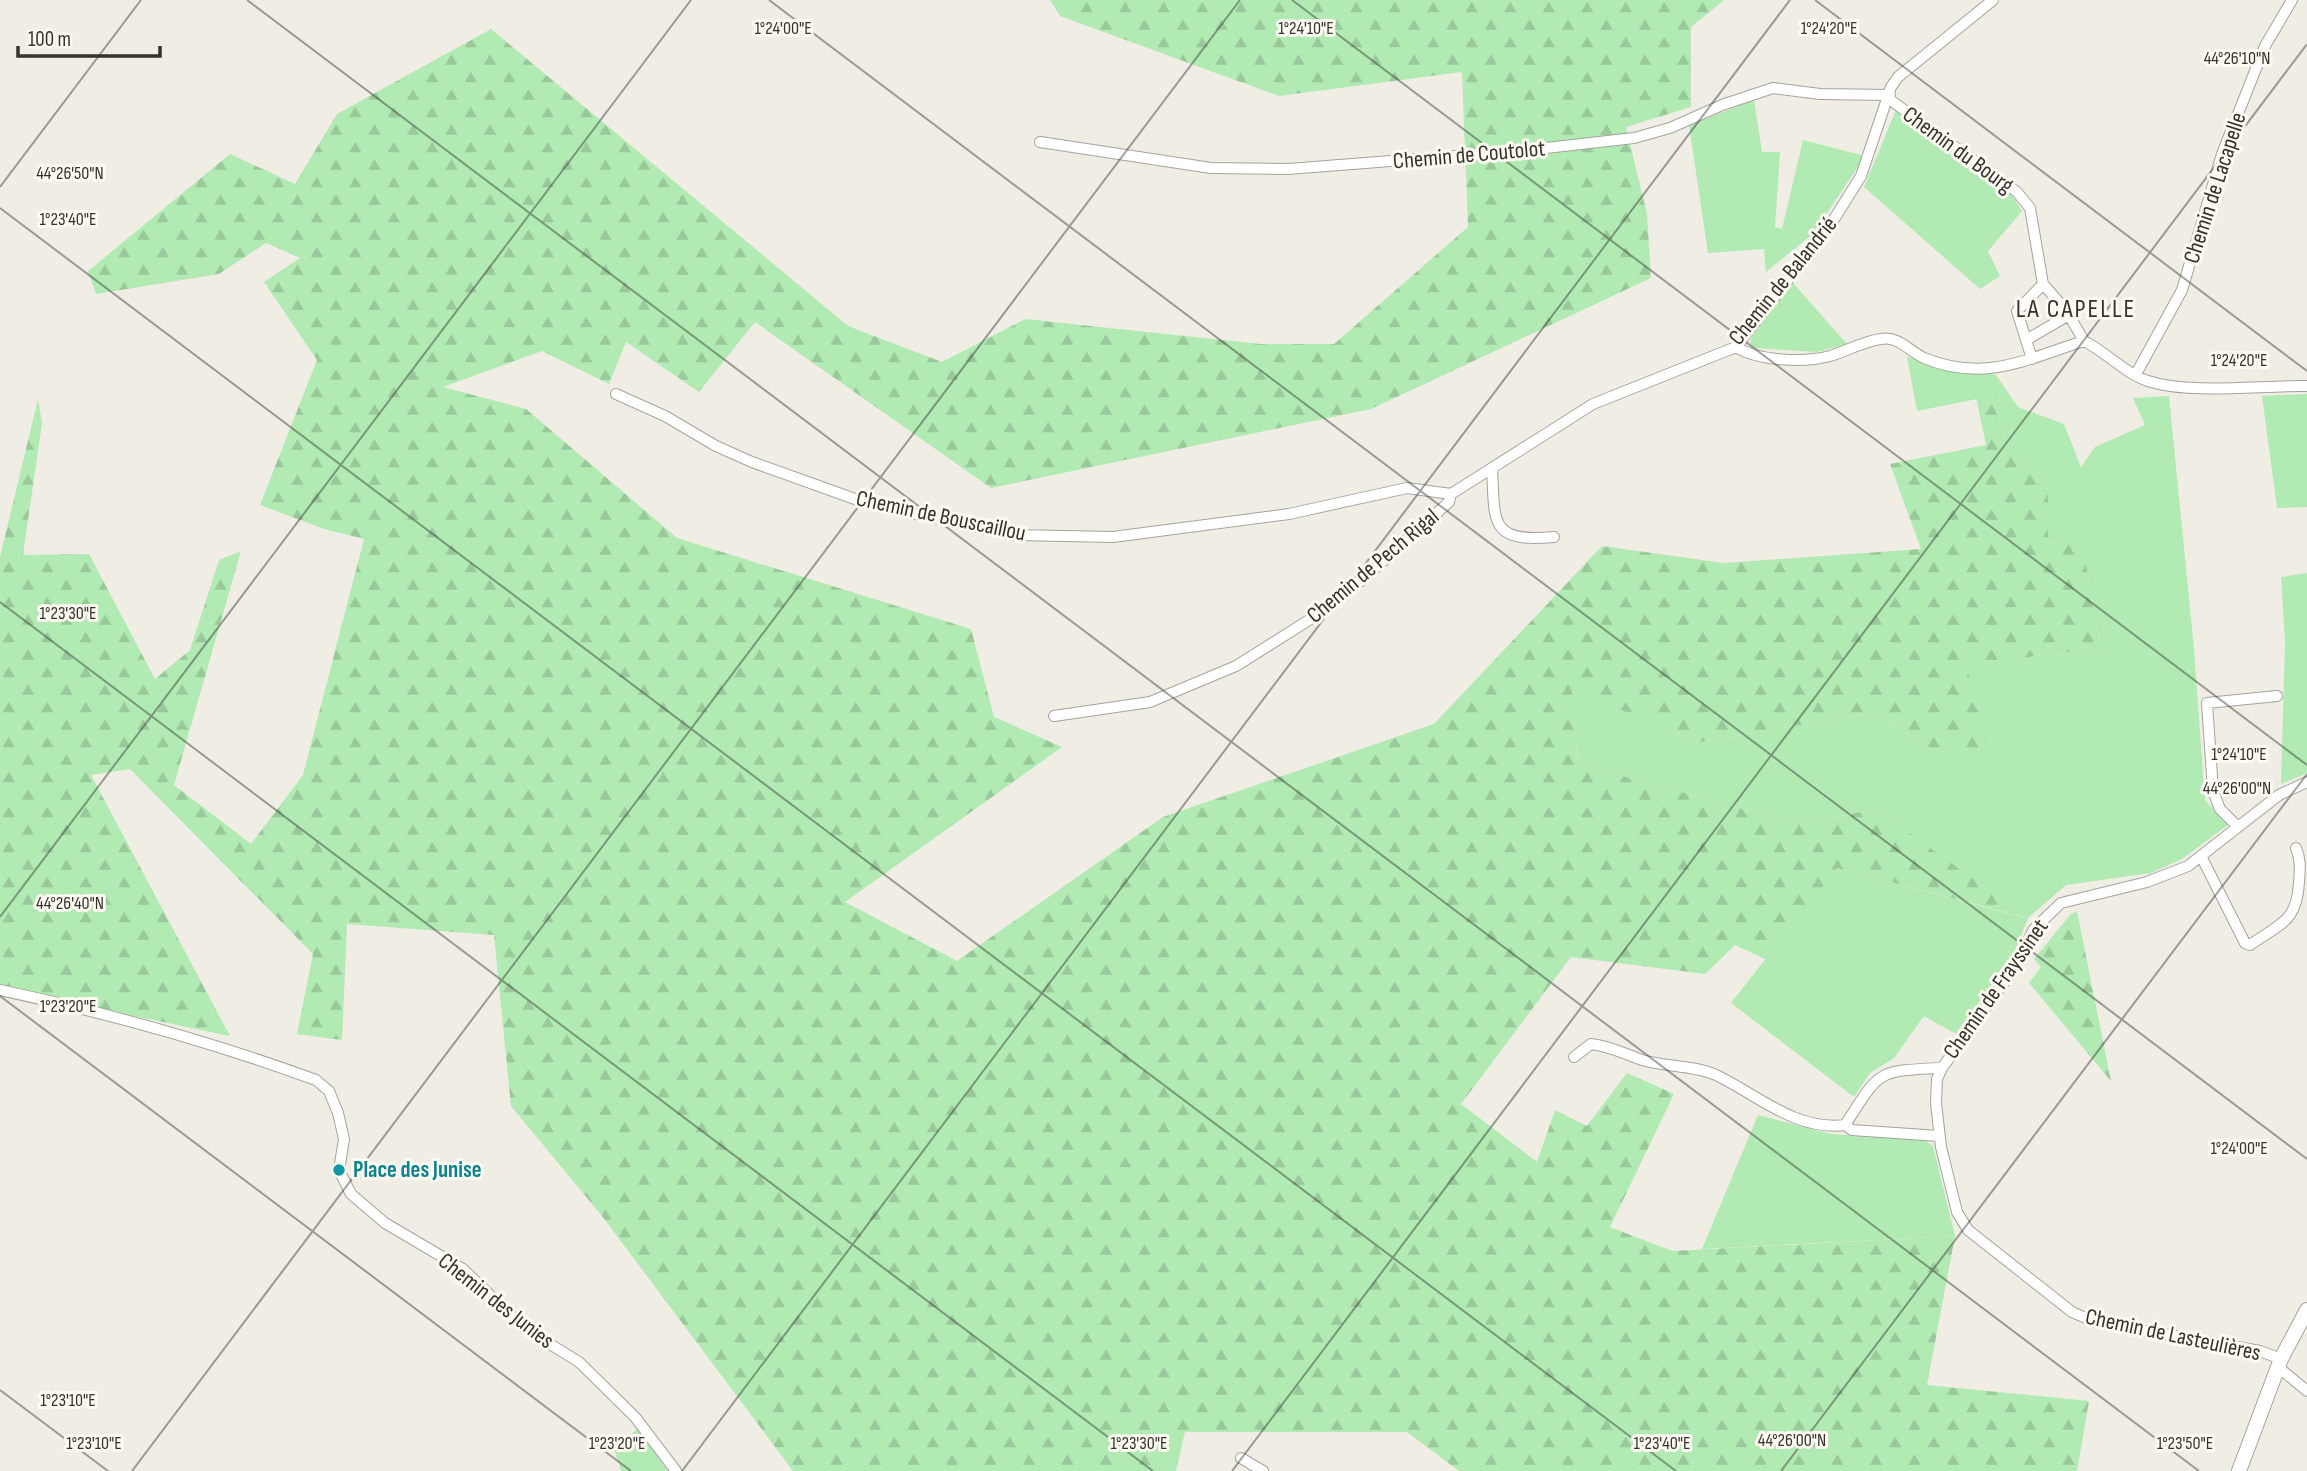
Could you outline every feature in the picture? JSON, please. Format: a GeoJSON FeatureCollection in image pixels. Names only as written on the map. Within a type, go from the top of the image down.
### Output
{"type":"FeatureCollection","features":[{"type":"Feature","properties":{"kind":"street","name":"Chemin de Balandrié"},"geometry":{"type":"LineString","coordinates":[[1451,494],[1593,404],[1736,346],[1831,224],[1861,176],[1898,78],[1993,0]]}},
{"type":"Feature","properties":{"kind":"street","name":"Chemin de Lacapelle"},"geometry":{"type":"LineString","coordinates":[[2136,374],[2182,290],[2222,153],[2265,46],[2292,0]]}},
{"type":"Feature","properties":{"kind":"street","name":"Chemin de Coutolot"},"geometry":{"type":"LineString","coordinates":[[1040,142],[1211,168],[1288,169],[1519,151],[1634,138],[1670,128],[1773,88],[1820,94],[1889,97]]}},
{"type":"Feature","properties":{"kind":"street","name":"Chemin du Bourg"},"geometry":{"type":"LineString","coordinates":[[1889,97],[2017,192],[2030,208],[2043,285]]}},
{"type":"Feature","properties":{"kind":"street"},"geometry":{"type":"LineString","coordinates":[[2032,359],[2017,311],[2043,285],[2069,315],[2084,341],[2105,351],[2136,374],[2156,383],[2202,387],[2307,386]]}},
{"type":"Feature","properties":{"kind":"street"},"geometry":{"type":"LineString","coordinates":[[2026,340],[2069,315]]}},
{"type":"Feature","properties":{"kind":"street"},"geometry":{"type":"LineString","coordinates":[[1736,346],[1745,353],[1768,357],[1825,357],[1889,338],[1923,358],[1990,371],[2084,341]]}},
{"type":"Feature","properties":{"kind":"street","name":"Chemin de Bouscaillou"},"geometry":{"type":"LineString","coordinates":[[616,394],[665,416],[716,446],[752,462],[869,504],[1013,535],[1113,537],[1289,514],[1407,488],[1451,494]]}},
{"type":"Feature","properties":{"kind":"street"},"geometry":{"type":"LineString","coordinates":[[1492,468],[1495,522],[1500,529],[1530,539],[1554,537]]}},
{"type":"Feature","properties":{"kind":"street","name":"Chemin de Pech Rigal"},"geometry":{"type":"LineString","coordinates":[[1054,716],[1150,702],[1236,666],[1309,620],[1363,580],[1449,502],[1451,494]]}},
{"type":"Feature","properties":{"kind":"street"},"geometry":{"type":"LineString","coordinates":[[2237,826],[2220,809],[2213,791],[2207,703],[2277,696]]}},
{"type":"Feature","properties":{"kind":"street","name":"Chemin de Frayssinet"},"geometry":{"type":"LineString","coordinates":[[1845,1125],[1878,1077],[1894,1070],[1941,1068],[2015,967],[2034,929],[2052,910],[2079,897],[2168,876],[2202,858],[2237,826],[2279,795],[2307,782]]}},
{"type":"Feature","properties":{"kind":"street"},"geometry":{"type":"LineString","coordinates":[[2202,858],[2245,943],[2250,945],[2294,913],[2298,904],[2300,859],[2296,848]]}},
{"type":"Feature","properties":{"kind":"street","name":"Chemin des Junies"},"geometry":{"type":"LineString","coordinates":[[0,990],[93,1009],[184,1034],[316,1080],[329,1091],[338,1113],[344,1139],[339,1170],[351,1194],[385,1223],[463,1269],[524,1328],[579,1362],[635,1417],[676,1471]]}},
{"type":"Feature","properties":{"kind":"street"},"geometry":{"type":"LineString","coordinates":[[1574,1057],[1591,1044],[1606,1046],[1642,1059],[1713,1074],[1800,1120],[1832,1127],[1845,1125],[1852,1130],[1939,1136]]}},
{"type":"Feature","properties":{"kind":"street","name":"Chemin de Lasteulières"},"geometry":{"type":"LineString","coordinates":[[1941,1068],[1936,1103],[1939,1136],[1957,1212],[1968,1230],[2052,1300],[2095,1322],[2260,1352],[2280,1363]]}},
{"type":"Feature","properties":{"kind":"street"},"geometry":{"type":"LineString","coordinates":[[2239,1467],[2280,1363],[2307,1310]]}},
{"type":"Feature","properties":{"kind":"street"},"geometry":{"type":"LineString","coordinates":[[2280,1363],[2307,1391]]}},
{"type":"Feature","properties":{"kind":"street"},"geometry":{"type":"LineString","coordinates":[[1241,1458],[1263,1471]]}},
{"type":"Feature","properties":{"kind":"green space"},"geometry":{"type":"Polygon","coordinates":[[[1050,0],[1724,0],[1691,27],[1691,107],[1626,127],[1647,214],[1651,278],[1371,409],[991,488],[755,322],[699,392],[626,342],[609,384],[542,351],[443,387],[526,409],[677,538],[971,629],[994,717],[1062,747],[845,902],[957,961],[1163,817],[1434,724],[1602,546],[1724,563],[1921,549],[1890,464],[1986,445],[1976,397],[1992,396],[2005,438],[2048,490],[2048,543],[2083,546],[2101,649],[1965,664],[1992,747],[1961,754],[1936,753],[1876,712],[1701,742],[1572,690],[1578,764],[1799,824],[1876,809],[2028,918],[1837,868],[1767,960],[1735,945],[1705,974],[1571,957],[1461,1104],[1537,1162],[1555,1110],[1587,1126],[1627,1073],[1674,1094],[1610,1227],[1672,1251],[1955,1236],[1927,1385],[2089,1401],[2077,1471],[1459,1471],[1407,1432],[1185,1432],[1176,1471],[793,1471],[602,1216],[511,1106],[494,935],[347,924],[342,1040],[297,1034],[313,954],[130,769],[91,775],[230,1036],[0,988],[0,557],[38,399],[42,423],[23,555],[89,554],[155,679],[190,650],[219,560],[241,551],[174,785],[251,844],[303,775],[364,539],[324,529],[260,505],[317,360],[264,282],[300,258],[266,243],[219,274],[96,294],[88,271],[230,154],[295,184],[337,114],[491,29],[848,326],[942,362],[1025,319],[1260,344],[1334,344],[1468,227],[1462,72],[1279,96],[1060,16],[1050,0]]]}},
{"type":"Feature","properties":{"kind":"green space"},"geometry":{"type":"Polygon","coordinates":[[[1754,100],[1762,152],[1780,152],[1775,227],[1782,229],[1803,140],[1865,156],[1814,233],[1766,272],[1764,249],[1708,253],[1689,125],[1754,100]]]}},
{"type":"Feature","properties":{"kind":"green space"},"geometry":{"type":"Polygon","coordinates":[[[1896,110],[2011,194],[2022,211],[1988,251],[2000,276],[1980,289],[1864,187],[1896,110]]]}},
{"type":"Feature","properties":{"kind":"green space"},"geometry":{"type":"Polygon","coordinates":[[[1793,283],[1847,344],[1817,352],[1754,348],[1750,344],[1752,336],[1793,283]]]}},
{"type":"Feature","properties":{"kind":"green space"},"geometry":{"type":"Polygon","coordinates":[[[1907,357],[1996,375],[2018,407],[2064,424],[2081,467],[2095,447],[2145,425],[2133,398],[2169,396],[2194,649],[2205,800],[2228,825],[2182,859],[2151,873],[2066,885],[2028,918],[2013,955],[1956,1034],[1924,1016],[1894,1058],[1870,1073],[1854,1097],[1731,1003],[1837,868],[2026,918],[1876,809],[1799,824],[1578,764],[1572,689],[1701,742],[1876,712],[1936,753],[1992,746],[1964,664],[2101,649],[2083,547],[2048,543],[2048,490],[2005,438],[1992,396],[1917,411],[1907,357]]]}},
{"type":"Feature","properties":{"kind":"green space"},"geometry":{"type":"Polygon","coordinates":[[[2307,394],[2307,507],[2277,508],[2262,396],[2307,394]]]}},
{"type":"Feature","properties":{"kind":"green space"},"geometry":{"type":"Polygon","coordinates":[[[2307,573],[2307,773],[2281,784],[2285,642],[2281,577],[2307,573]]]}},
{"type":"Feature","properties":{"kind":"green space"},"geometry":{"type":"Polygon","coordinates":[[[2077,911],[2111,1081],[2029,983],[2041,967],[2034,959],[2071,914],[2077,911]]]}},
{"type":"Feature","properties":{"kind":"green space"},"geometry":{"type":"Polygon","coordinates":[[[1758,1115],[1831,1134],[1924,1140],[1933,1146],[1955,1236],[1702,1249],[1758,1115]]]}},
{"type":"Feature","properties":{"kind":"green space"},"geometry":{"type":"Polygon","coordinates":[[[637,1429],[668,1471],[621,1471],[614,1449],[637,1429]]]}},
{"type":"Feature","properties":{"kind":"place","name":"Place des Junise"},"geometry":{"type":"Point","coordinates":[339,1170]}},
{"type":"Feature","properties":{"kind":"district","name":"LA CAPELLE"},"geometry":{"type":"Point","coordinates":[2076,309]}}]}
